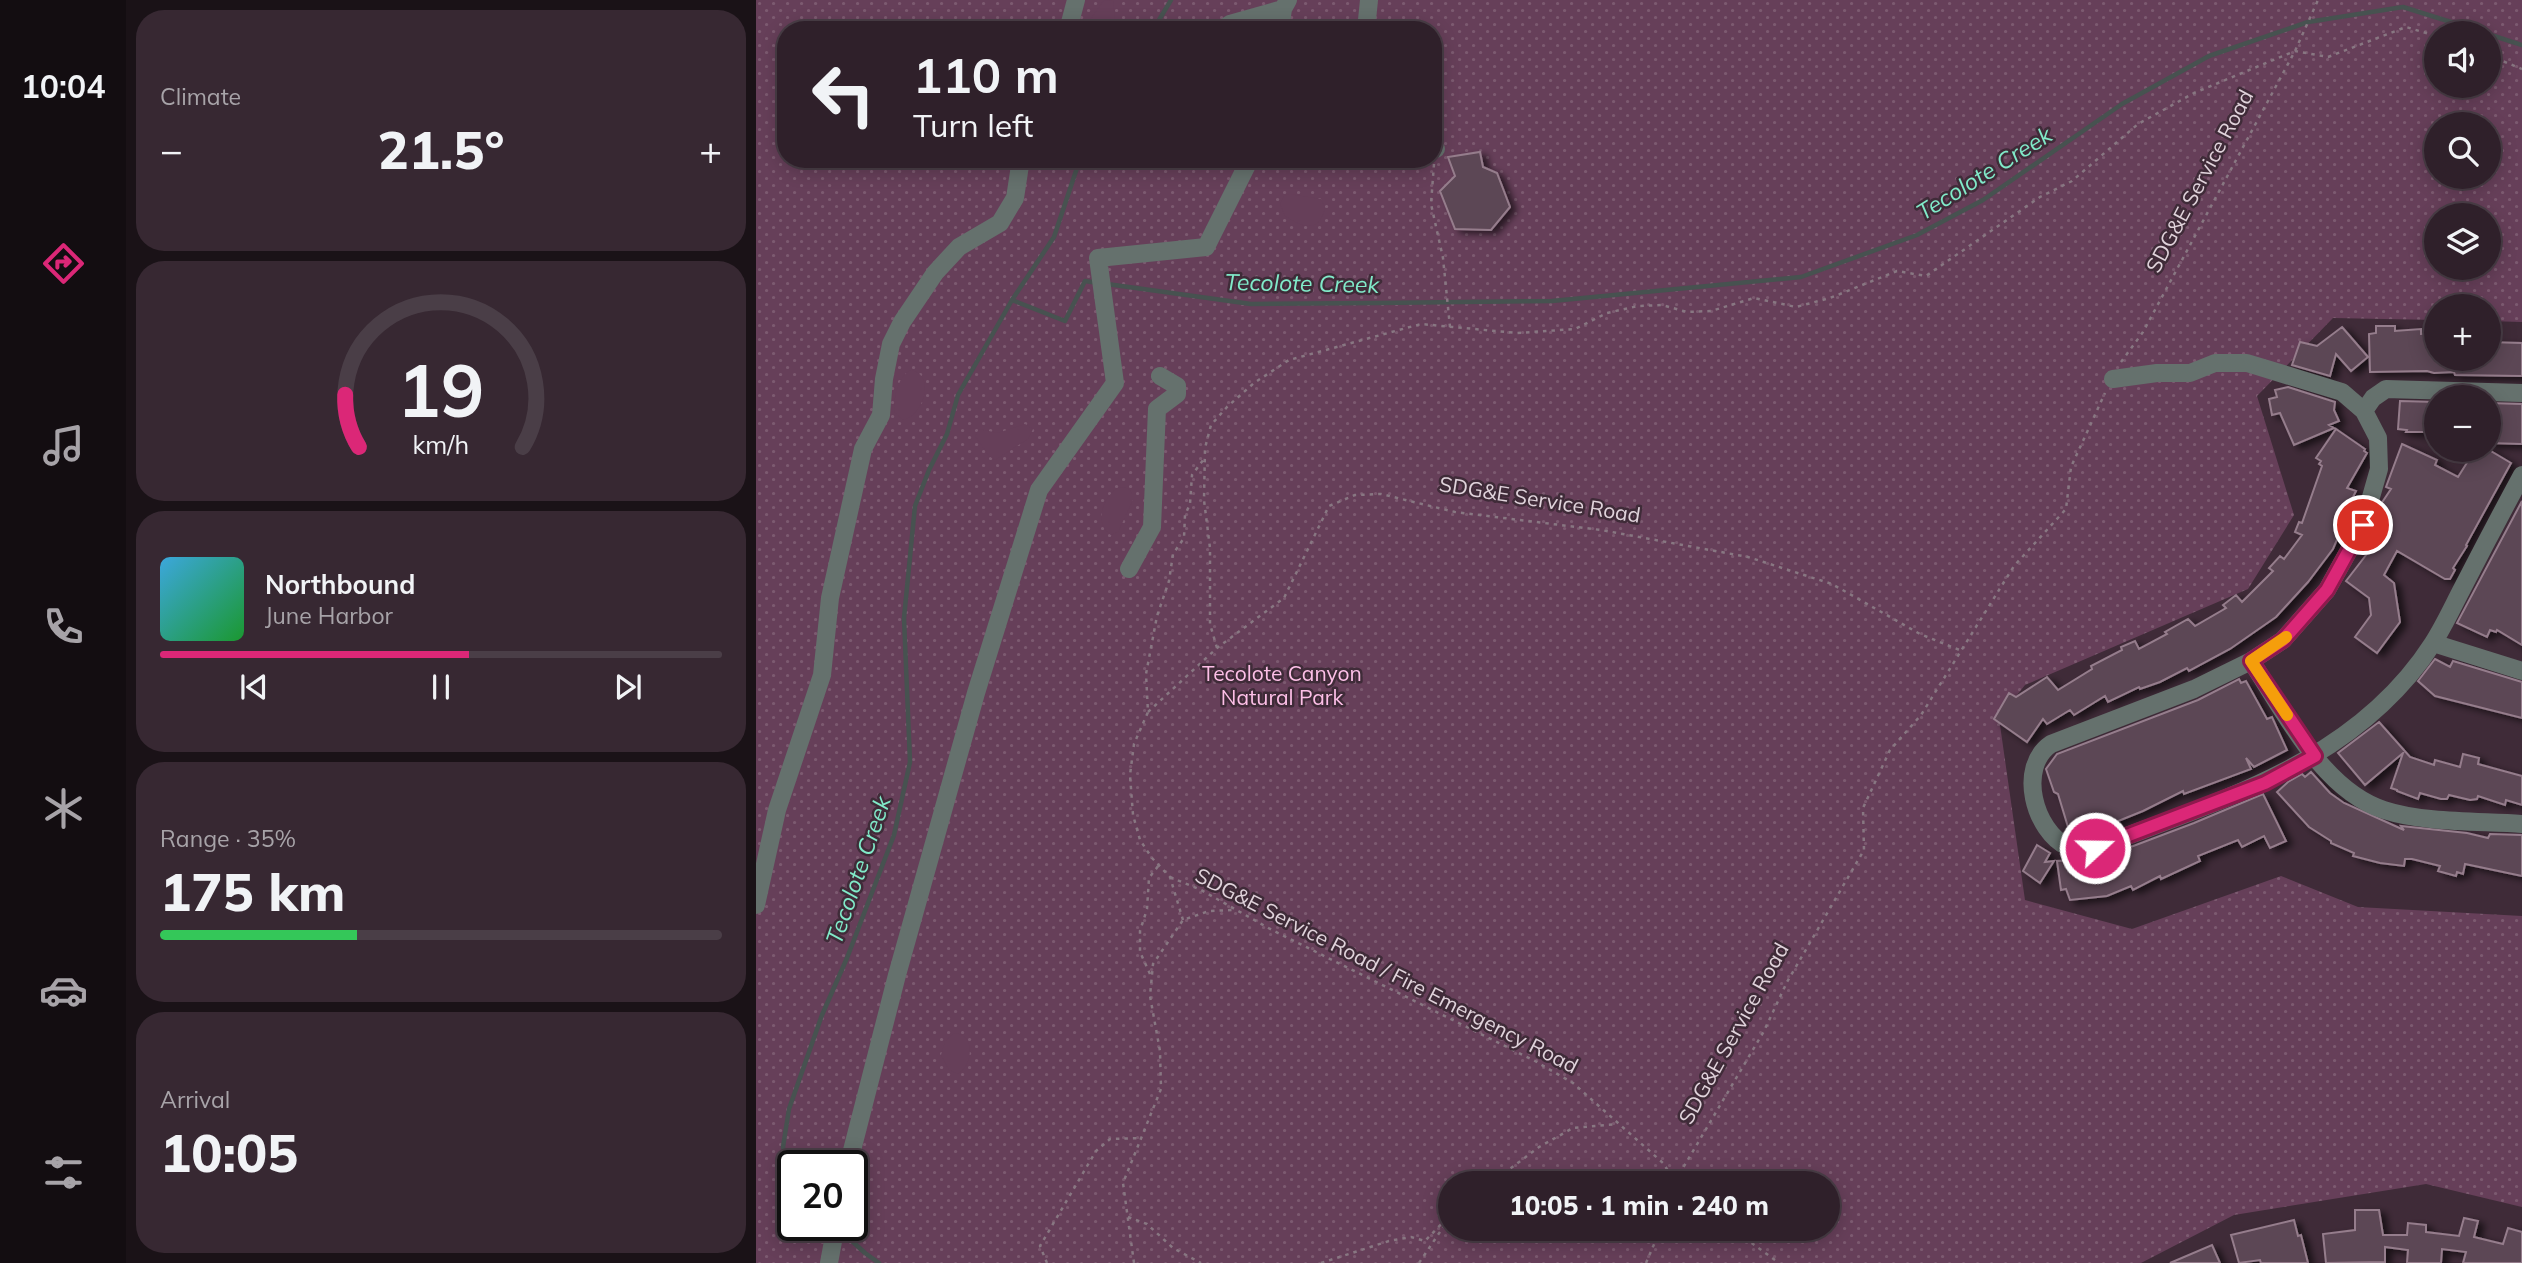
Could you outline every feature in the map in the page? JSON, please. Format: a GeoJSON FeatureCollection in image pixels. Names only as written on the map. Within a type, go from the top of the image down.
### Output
{"type":"FeatureCollection","features":[{"type":"Feature","properties":{"kind":"street"},"geometry":{"type":"LineString","coordinates":[[1071,21],[1076,0]]}},
{"type":"Feature","properties":{"kind":"street"},"geometry":{"type":"LineString","coordinates":[[1365,21],[1369,0]]}},
{"type":"Feature","properties":{"kind":"street"},"geometry":{"type":"LineString","coordinates":[[1238,21],[1285,4]]}},
{"type":"Feature","properties":{"kind":"street"},"geometry":{"type":"LineString","coordinates":[[756,905],[778,810],[822,675],[830,598],[863,449],[881,415],[891,344],[902,322],[935,273],[959,247],[1000,223],[1015,198],[1020,168]]}},
{"type":"Feature","properties":{"kind":"street"},"geometry":{"type":"LineString","coordinates":[[852,1150],[904,948],[976,693],[1039,490],[1115,383],[1098,258],[1206,247],[1246,168]]}},
{"type":"Feature","properties":{"kind":"street"},"geometry":{"type":"LineString","coordinates":[[2113,379],[2157,373],[2190,373],[2215,363],[2247,363],[2342,392],[2364,411],[2378,438],[2379,469],[2363,525],[2327,590],[2283,640],[2251,661],[2194,689],[2051,744],[2040,752],[2033,767],[2033,797],[2049,830],[2066,846],[2076,850],[2095,848],[2265,783],[2343,738],[2377,709],[2412,673],[2433,643],[2522,475]]}},
{"type":"Feature","properties":{"kind":"street"},"geometry":{"type":"LineString","coordinates":[[1129,569],[1152,527],[1157,409],[1177,394],[1177,386],[1160,376]]}},
{"type":"Feature","properties":{"kind":"street"},"geometry":{"type":"LineString","coordinates":[[2364,411],[2373,398],[2386,389],[2522,393]]}},
{"type":"Feature","properties":{"kind":"street"},"geometry":{"type":"LineString","coordinates":[[2433,643],[2522,671]]}},
{"type":"Feature","properties":{"kind":"street"},"geometry":{"type":"LineString","coordinates":[[2251,661],[2315,756],[2345,790],[2382,810],[2412,816],[2522,824]]}},
{"type":"Feature","properties":{"kind":"street"},"geometry":{"type":"LineString","coordinates":[[829,1263],[833,1241]]}},
{"type":"Feature","properties":{"kind":"path","name":"SDG&E Service Road"},"geometry":{"type":"LineString","coordinates":[[1682,1171],[1764,1031],[1787,982],[1864,850],[1863,808],[1890,750],[1921,715],[2014,566],[2066,509],[2071,467],[2113,379],[2143,332],[2295,51],[2318,0]]}},
{"type":"Feature","properties":{"kind":"path"},"geometry":{"type":"LineString","coordinates":[[1217,648],[1210,624],[1210,548],[1204,500],[1205,448],[1211,425],[1254,383],[1289,360],[1421,324],[1517,333],[1575,329],[1607,313],[1638,306],[1662,305],[1687,312],[1711,311],[1754,298],[1796,307],[1830,298],[1897,271],[1926,276],[2040,197],[2072,181],[2138,124],[2194,93],[2295,51],[2328,57],[2406,27],[2424,32]]}},
{"type":"Feature","properties":{"kind":"path"},"geometry":{"type":"LineString","coordinates":[[2501,60],[2522,69]]}},
{"type":"Feature","properties":{"kind":"path"},"geometry":{"type":"LineString","coordinates":[[1434,168],[1431,204],[1443,258],[1450,327]]}},
{"type":"Feature","properties":{"kind":"path"},"geometry":{"type":"LineString","coordinates":[[1184,920],[1170,877],[1140,840],[1133,815],[1130,775],[1135,744],[1148,712],[1146,674],[1157,616],[1169,581],[1173,554],[1184,538],[1192,475],[1204,459]]}},
{"type":"Feature","properties":{"kind":"path","name":"SDG&E Service Road"},"geometry":{"type":"LineString","coordinates":[[1148,712],[1217,648],[1284,598],[1329,506],[1355,495],[1381,494],[1455,512],[1601,530],[1748,557],[1832,584],[1920,634],[1962,651]]}},
{"type":"Feature","properties":{"kind":"path"},"geometry":{"type":"LineString","coordinates":[[1152,976],[1140,952],[1140,931],[1146,909],[1149,878],[1159,865]]}},
{"type":"Feature","properties":{"kind":"path","name":"SDG&E Service Road / Fire Emergency Road"},"geometry":{"type":"LineString","coordinates":[[1170,877],[1201,890],[1573,1083],[1668,1171]]}},
{"type":"Feature","properties":{"kind":"path"},"geometry":{"type":"LineString","coordinates":[[1134,1263],[1123,1183],[1161,1089],[1160,1051],[1150,996],[1153,964],[1184,920],[1209,911],[1236,910]]}},
{"type":"Feature","properties":{"kind":"path"},"geometry":{"type":"LineString","coordinates":[[1507,1171],[1539,1147],[1573,1128],[1617,1124]]}},
{"type":"Feature","properties":{"kind":"path"},"geometry":{"type":"LineString","coordinates":[[1047,1263],[1040,1246],[1096,1151],[1110,1139],[1141,1138]]}},
{"type":"Feature","properties":{"kind":"path"},"geometry":{"type":"LineString","coordinates":[[1128,1217],[1147,1224],[1173,1248],[1201,1263]]}},
{"type":"Feature","properties":{"kind":"path"},"geometry":{"type":"LineString","coordinates":[[1321,1263],[1389,1241],[1411,1237],[1425,1241],[1438,1228]]}},
{"type":"Feature","properties":{"kind":"path"},"geometry":{"type":"LineString","coordinates":[[1419,1263],[1438,1234]]}},
{"type":"Feature","properties":{"kind":"path"},"geometry":{"type":"LineString","coordinates":[[1646,1263],[1655,1241]]}},
{"type":"Feature","properties":{"kind":"path"},"geometry":{"type":"LineString","coordinates":[[1749,1241],[1779,1263]]}},
{"type":"Feature","properties":{"kind":"green space","name":"Tecolote Canyon Natural Park"},"geometry":{"type":"Polygon","coordinates":[[[756,0],[2522,0],[2522,322],[2501,321],[2501,294],[2424,294],[2424,320],[2333,318],[2257,396],[2294,515],[2248,589],[2025,685],[1999,718],[2025,900],[2132,929],[2281,876],[2358,907],[2522,916],[2522,1207],[2426,1184],[2234,1215],[2141,1263],[756,1263],[756,0]]]}},
{"type":"Feature","properties":{"kind":"green space"},"geometry":{"type":"Polygon","coordinates":[[[1104,0],[1113,1],[1115,21],[1089,21],[1104,0]]]}},
{"type":"Feature","properties":{"kind":"green space"},"geometry":{"type":"Polygon","coordinates":[[[1289,194],[1321,199],[1325,208],[1319,221],[1310,226],[1285,216],[1280,204],[1284,196],[1289,194]]]}},
{"type":"Feature","properties":{"kind":"green space"},"geometry":{"type":"Polygon","coordinates":[[[910,370],[923,379],[924,395],[916,411],[903,420],[895,413],[895,395],[902,378],[910,370]]]}},
{"type":"Feature","properties":{"kind":"green space"},"geometry":{"type":"Polygon","coordinates":[[[1025,424],[1033,429],[1028,439],[995,460],[975,436],[979,429],[998,433],[1025,424]]]}},
{"type":"Feature","properties":{"kind":"green space"},"geometry":{"type":"Polygon","coordinates":[[[1125,487],[1130,490],[1132,502],[1118,532],[1111,535],[1102,524],[1102,510],[1108,497],[1118,488],[1125,487]]]}},
{"type":"Feature","properties":{"kind":"green space"},"geometry":{"type":"Polygon","coordinates":[[[954,1033],[966,1039],[970,1050],[967,1064],[958,1074],[949,1070],[941,1055],[945,1041],[954,1033]]]}},
{"type":"Feature","properties":{"kind":"building"},"geometry":{"type":"Polygon","coordinates":[[[1480,152],[1483,167],[1497,173],[1510,207],[1491,230],[1455,229],[1440,191],[1455,176],[1448,157],[1480,152]]]}},
{"type":"Feature","properties":{"kind":"building"},"geometry":{"type":"Polygon","coordinates":[[[2376,326],[2395,326],[2395,331],[2421,329],[2421,334],[2424,334],[2424,371],[2427,371],[2370,372],[2369,334],[2376,333],[2376,326]]]}},
{"type":"Feature","properties":{"kind":"building"},"geometry":{"type":"Polygon","coordinates":[[[2342,327],[2368,357],[2351,371],[2336,354],[2330,376],[2292,365],[2300,342],[2317,346],[2342,327]]]}},
{"type":"Feature","properties":{"kind":"building"},"geometry":{"type":"Polygon","coordinates":[[[2501,342],[2522,343],[2522,376],[2427,371],[2501,371],[2501,342]]]}},
{"type":"Feature","properties":{"kind":"building"},"geometry":{"type":"Polygon","coordinates":[[[2288,387],[2335,402],[2334,410],[2339,421],[2329,425],[2334,428],[2294,445],[2280,413],[2272,415],[2269,399],[2277,397],[2275,390],[2288,387]]]}},
{"type":"Feature","properties":{"kind":"building"},"geometry":{"type":"Polygon","coordinates":[[[2400,401],[2424,402],[2424,432],[2398,429],[2400,401]]]}},
{"type":"Feature","properties":{"kind":"building"},"geometry":{"type":"Polygon","coordinates":[[[2501,403],[2522,404],[2522,444],[2501,443],[2501,403]]]}},
{"type":"Feature","properties":{"kind":"building"},"geometry":{"type":"Polygon","coordinates":[[[2336,429],[2367,453],[2347,488],[2356,491],[2353,497],[2355,498],[2333,549],[2276,617],[2230,649],[2189,671],[2187,668],[2160,682],[2140,689],[2139,687],[2108,702],[2105,696],[2074,715],[2070,710],[2047,724],[2043,719],[2027,742],[1994,719],[2009,693],[2016,697],[2047,677],[2058,690],[2092,669],[2091,666],[2122,650],[2121,647],[2135,641],[2139,649],[2188,619],[2195,626],[2226,608],[2223,605],[2236,595],[2242,602],[2273,571],[2269,568],[2280,556],[2284,559],[2302,535],[2295,532],[2299,522],[2302,523],[2322,466],[2319,464],[2321,461],[2316,458],[2336,429]]]}},
{"type":"Feature","properties":{"kind":"building"},"geometry":{"type":"Polygon","coordinates":[[[2402,444],[2424,454],[2424,462],[2436,462],[2435,465],[2458,477],[2467,462],[2501,462],[2501,457],[2511,463],[2453,568],[2455,570],[2450,579],[2445,579],[2397,551],[2384,575],[2394,583],[2400,622],[2377,653],[2355,637],[2371,615],[2369,598],[2346,581],[2373,546],[2367,542],[2379,520],[2377,518],[2381,504],[2391,489],[2386,487],[2402,444]]]}},
{"type":"Feature","properties":{"kind":"building"},"geometry":{"type":"Polygon","coordinates":[[[2522,501],[2522,645],[2497,630],[2490,630],[2487,637],[2457,623],[2522,501]]]}},
{"type":"Feature","properties":{"kind":"building"},"geometry":{"type":"Polygon","coordinates":[[[2435,659],[2450,667],[2453,661],[2522,682],[2522,718],[2435,696],[2418,681],[2435,659]]]}},
{"type":"Feature","properties":{"kind":"building"},"geometry":{"type":"Polygon","coordinates":[[[2239,679],[2241,683],[2246,681],[2267,719],[2272,717],[2287,750],[2254,767],[2246,758],[2251,769],[2184,794],[2183,791],[2101,828],[2098,822],[2074,829],[2068,827],[2058,794],[2054,792],[2046,769],[2057,754],[2198,700],[2239,679]]]}},
{"type":"Feature","properties":{"kind":"building"},"geometry":{"type":"Polygon","coordinates":[[[2379,722],[2410,757],[2434,765],[2435,760],[2460,767],[2463,754],[2479,758],[2478,764],[2522,776],[2522,805],[2506,800],[2505,805],[2478,796],[2477,799],[2470,800],[2449,795],[2447,799],[2441,799],[2420,793],[2418,799],[2397,791],[2391,788],[2403,753],[2365,785],[2338,753],[2379,722]]]}},
{"type":"Feature","properties":{"kind":"building"},"geometry":{"type":"Polygon","coordinates":[[[2311,772],[2330,793],[2344,803],[2404,830],[2401,826],[2488,838],[2490,834],[2522,835],[2522,876],[2465,864],[2463,874],[2457,872],[2456,876],[2438,871],[2440,866],[2412,859],[2405,859],[2404,866],[2353,856],[2354,853],[2331,843],[2309,827],[2277,792],[2288,782],[2302,774],[2305,777],[2311,772]]]}},
{"type":"Feature","properties":{"kind":"building"},"geometry":{"type":"Polygon","coordinates":[[[2263,794],[2286,841],[2270,848],[2264,836],[2242,847],[2238,840],[2198,856],[2200,861],[2161,879],[2160,876],[2133,890],[2131,886],[2107,896],[2070,900],[2066,889],[2061,890],[2057,861],[2099,859],[2263,794]]]}},
{"type":"Feature","properties":{"kind":"building"},"geometry":{"type":"Polygon","coordinates":[[[2037,845],[2050,853],[2045,862],[2054,861],[2040,883],[2023,871],[2037,845]]]}},
{"type":"Feature","properties":{"kind":"building"},"geometry":{"type":"Polygon","coordinates":[[[2355,1210],[2379,1210],[2383,1235],[2407,1235],[2408,1223],[2426,1225],[2426,1232],[2459,1236],[2464,1218],[2478,1221],[2474,1237],[2503,1244],[2508,1228],[2522,1232],[2522,1263],[2463,1263],[2466,1252],[2442,1249],[2441,1263],[2407,1263],[2408,1250],[2385,1247],[2385,1262],[2326,1263],[2323,1234],[2355,1230],[2355,1210]]]}},
{"type":"Feature","properties":{"kind":"building"},"geometry":{"type":"Polygon","coordinates":[[[2294,1220],[2308,1263],[2261,1263],[2260,1260],[2239,1263],[2231,1235],[2294,1220]]]}},
{"type":"Feature","properties":{"kind":"building"},"geometry":{"type":"Polygon","coordinates":[[[2212,1245],[2220,1263],[2170,1263],[2212,1245]]]}},
{"type":"Feature","properties":{"kind":"waterway"},"geometry":{"type":"LineString","coordinates":[[1158,21],[1171,0]]}},
{"type":"Feature","properties":{"kind":"waterway","name":"Tecolote Creek"},"geometry":{"type":"LineString","coordinates":[[1107,284],[1251,304],[1378,303],[1552,301],[1801,277],[1917,235],[1983,200],[2122,104],[2209,56],[2308,22],[2403,7],[2448,21]]}},
{"type":"Feature","properties":{"kind":"waterway","name":"Tecolote Creek"},"geometry":{"type":"LineString","coordinates":[[2501,38],[2522,45]]}},
{"type":"Feature","properties":{"kind":"waterway"},"geometry":{"type":"LineString","coordinates":[[1012,300],[1054,237],[1077,168]]}},
{"type":"Feature","properties":{"kind":"waterway","name":"Tecolote Creek"},"geometry":{"type":"LineString","coordinates":[[784,1150],[789,1109],[822,1015],[894,835],[910,762],[904,618],[915,506],[947,434],[958,395],[1012,300],[1065,321],[1085,281],[1098,283]]}},
{"type":"Feature","properties":{"kind":"waterway","name":"Tecolote Creek"},"geometry":{"type":"LineString","coordinates":[[852,1241],[879,1263]]}},
{"type":"Feature","properties":{"kind":"slow traffic"},"geometry":{"type":"LineString","coordinates":[[2286,637],[2251,661],[2287,715]]}},
{"type":"Feature","properties":{"kind":"route"},"geometry":{"type":"LineString","coordinates":[[2095,848],[2265,783],[2315,756],[2251,661],[2283,640],[2327,590],[2363,525]]}}]}
